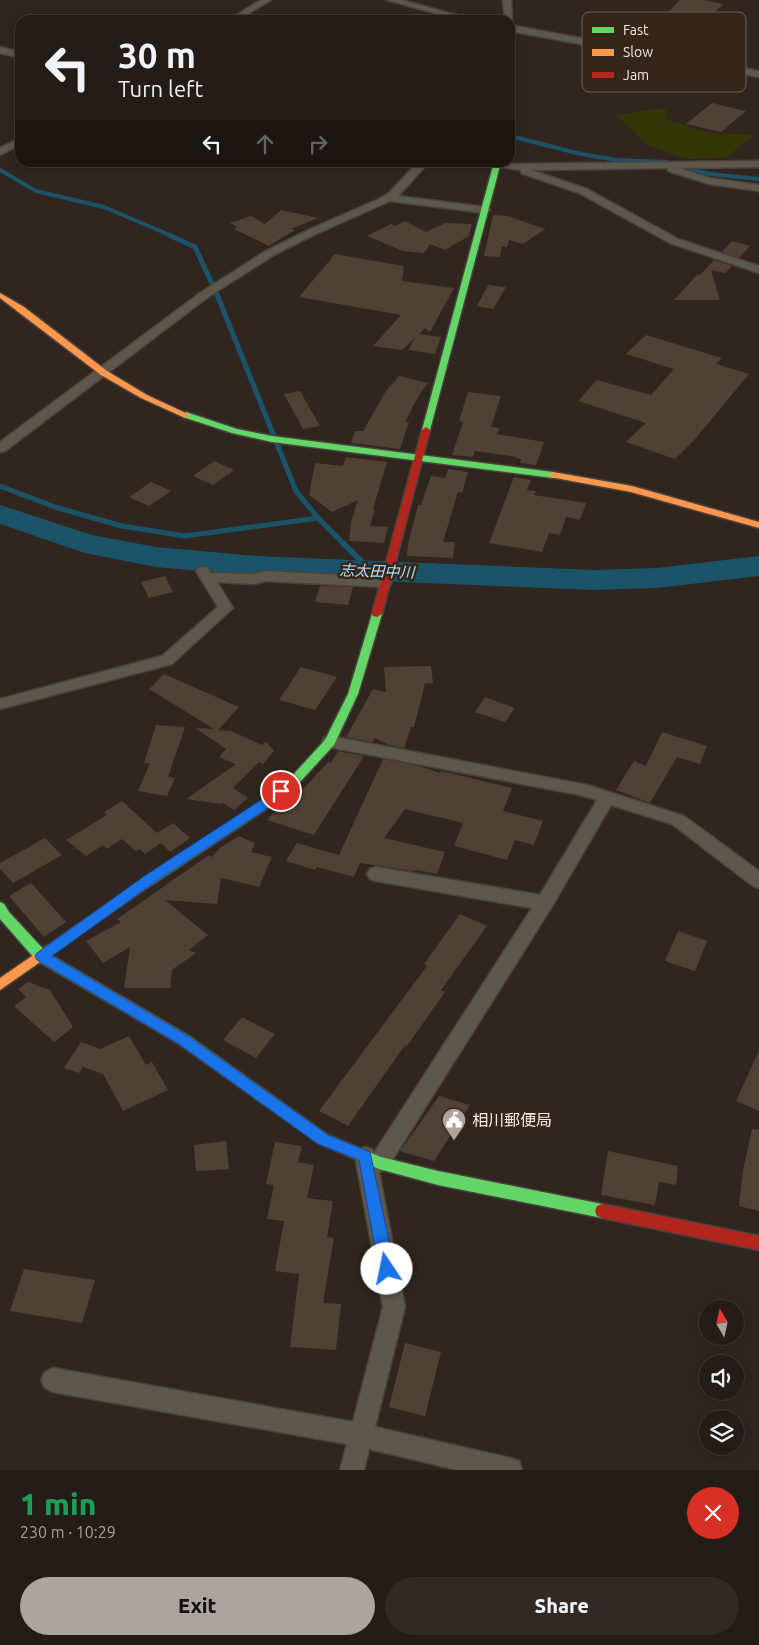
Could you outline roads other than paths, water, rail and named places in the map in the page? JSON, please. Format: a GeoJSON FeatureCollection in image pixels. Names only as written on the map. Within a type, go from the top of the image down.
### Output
{"type":"FeatureCollection","features":[{"type":"Feature","properties":{"kind":"street"},"geometry":{"type":"LineString","coordinates":[[241,15],[267,0]]}},
{"type":"Feature","properties":{"kind":"street"},"geometry":{"type":"LineString","coordinates":[[390,0],[451,15]]}},
{"type":"Feature","properties":{"kind":"street"},"geometry":{"type":"LineString","coordinates":[[509,15],[508,2],[519,0]]}},
{"type":"Feature","properties":{"kind":"street"},"geometry":{"type":"LineString","coordinates":[[515,29],[582,41]]}},
{"type":"Feature","properties":{"kind":"street"},"geometry":{"type":"LineString","coordinates":[[0,50],[15,54]]}},
{"type":"Feature","properties":{"kind":"street"},"geometry":{"type":"LineString","coordinates":[[746,72],[759,74]]}},
{"type":"Feature","properties":{"kind":"street"},"geometry":{"type":"LineString","coordinates":[[0,152],[15,144]]}},
{"type":"Feature","properties":{"kind":"street"},"geometry":{"type":"LineString","coordinates":[[515,167],[758,163]]}},
{"type":"Feature","properties":{"kind":"street"},"geometry":{"type":"LineString","coordinates":[[663,165],[709,181],[759,188]]}},
{"type":"Feature","properties":{"kind":"street"},"geometry":{"type":"LineString","coordinates":[[0,448],[204,295],[270,253],[389,198],[419,167]]}},
{"type":"Feature","properties":{"kind":"street"},"geometry":{"type":"LineString","coordinates":[[0,984],[150,879],[267,803],[295,780],[330,742],[352,694],[367,651],[390,558],[497,167]]}},
{"type":"Feature","properties":{"kind":"street"},"geometry":{"type":"LineString","coordinates":[[514,167],[583,191],[674,241],[759,270]]}},
{"type":"Feature","properties":{"kind":"street"},"geometry":{"type":"LineString","coordinates":[[389,198],[485,210]]}},
{"type":"Feature","properties":{"kind":"street"},"geometry":{"type":"LineString","coordinates":[[0,295],[26,312],[102,373],[155,404],[199,421],[236,432],[283,442],[557,475],[626,487],[759,525]]}},
{"type":"Feature","properties":{"kind":"street"},"geometry":{"type":"LineString","coordinates":[[0,704],[167,660],[226,608],[205,574],[254,578],[265,576],[385,580]]}},
{"type":"Feature","properties":{"kind":"street"},"geometry":{"type":"LineString","coordinates":[[330,742],[580,789],[678,820],[759,881]]}},
{"type":"Feature","properties":{"kind":"street"},"geometry":{"type":"LineString","coordinates":[[352,1470],[394,1307],[372,1160],[546,903],[607,798]]}},
{"type":"Feature","properties":{"kind":"street"},"geometry":{"type":"LineString","coordinates":[[376,874],[546,903]]}},
{"type":"Feature","properties":{"kind":"street"},"geometry":{"type":"LineString","coordinates":[[0,907],[41,956],[184,1040],[323,1139],[372,1160],[438,1178],[759,1243]]}},
{"type":"Feature","properties":{"kind":"street"},"geometry":{"type":"LineString","coordinates":[[53,1380],[360,1435],[510,1470]]}},
{"type":"Feature","properties":{"kind":"waterway"},"geometry":{"type":"LineString","coordinates":[[515,137],[581,154],[617,160],[666,162],[681,168],[711,174],[759,179]]}},
{"type":"Feature","properties":{"kind":"waterway"},"geometry":{"type":"LineString","coordinates":[[0,170],[36,191],[104,207],[172,236]]}},
{"type":"Feature","properties":{"kind":"waterway"},"geometry":{"type":"LineString","coordinates":[[169,235],[195,247],[216,292],[296,491],[318,518]]}},
{"type":"Feature","properties":{"kind":"waterway"},"geometry":{"type":"LineString","coordinates":[[0,486],[55,507],[122,526],[185,536],[318,518]]}},
{"type":"Feature","properties":{"kind":"waterway","name":"志太田中川"},"geometry":{"type":"LineString","coordinates":[[0,514],[85,543],[156,557],[256,566],[594,580],[657,578],[759,566]]}},
{"type":"Feature","properties":{"kind":"waterway"},"geometry":{"type":"LineString","coordinates":[[318,518],[371,571]]}},
{"type":"Feature","properties":{"kind":"place","name":"相川郵便局"},"geometry":{"type":"Point","coordinates":[454,1141]}}]}
